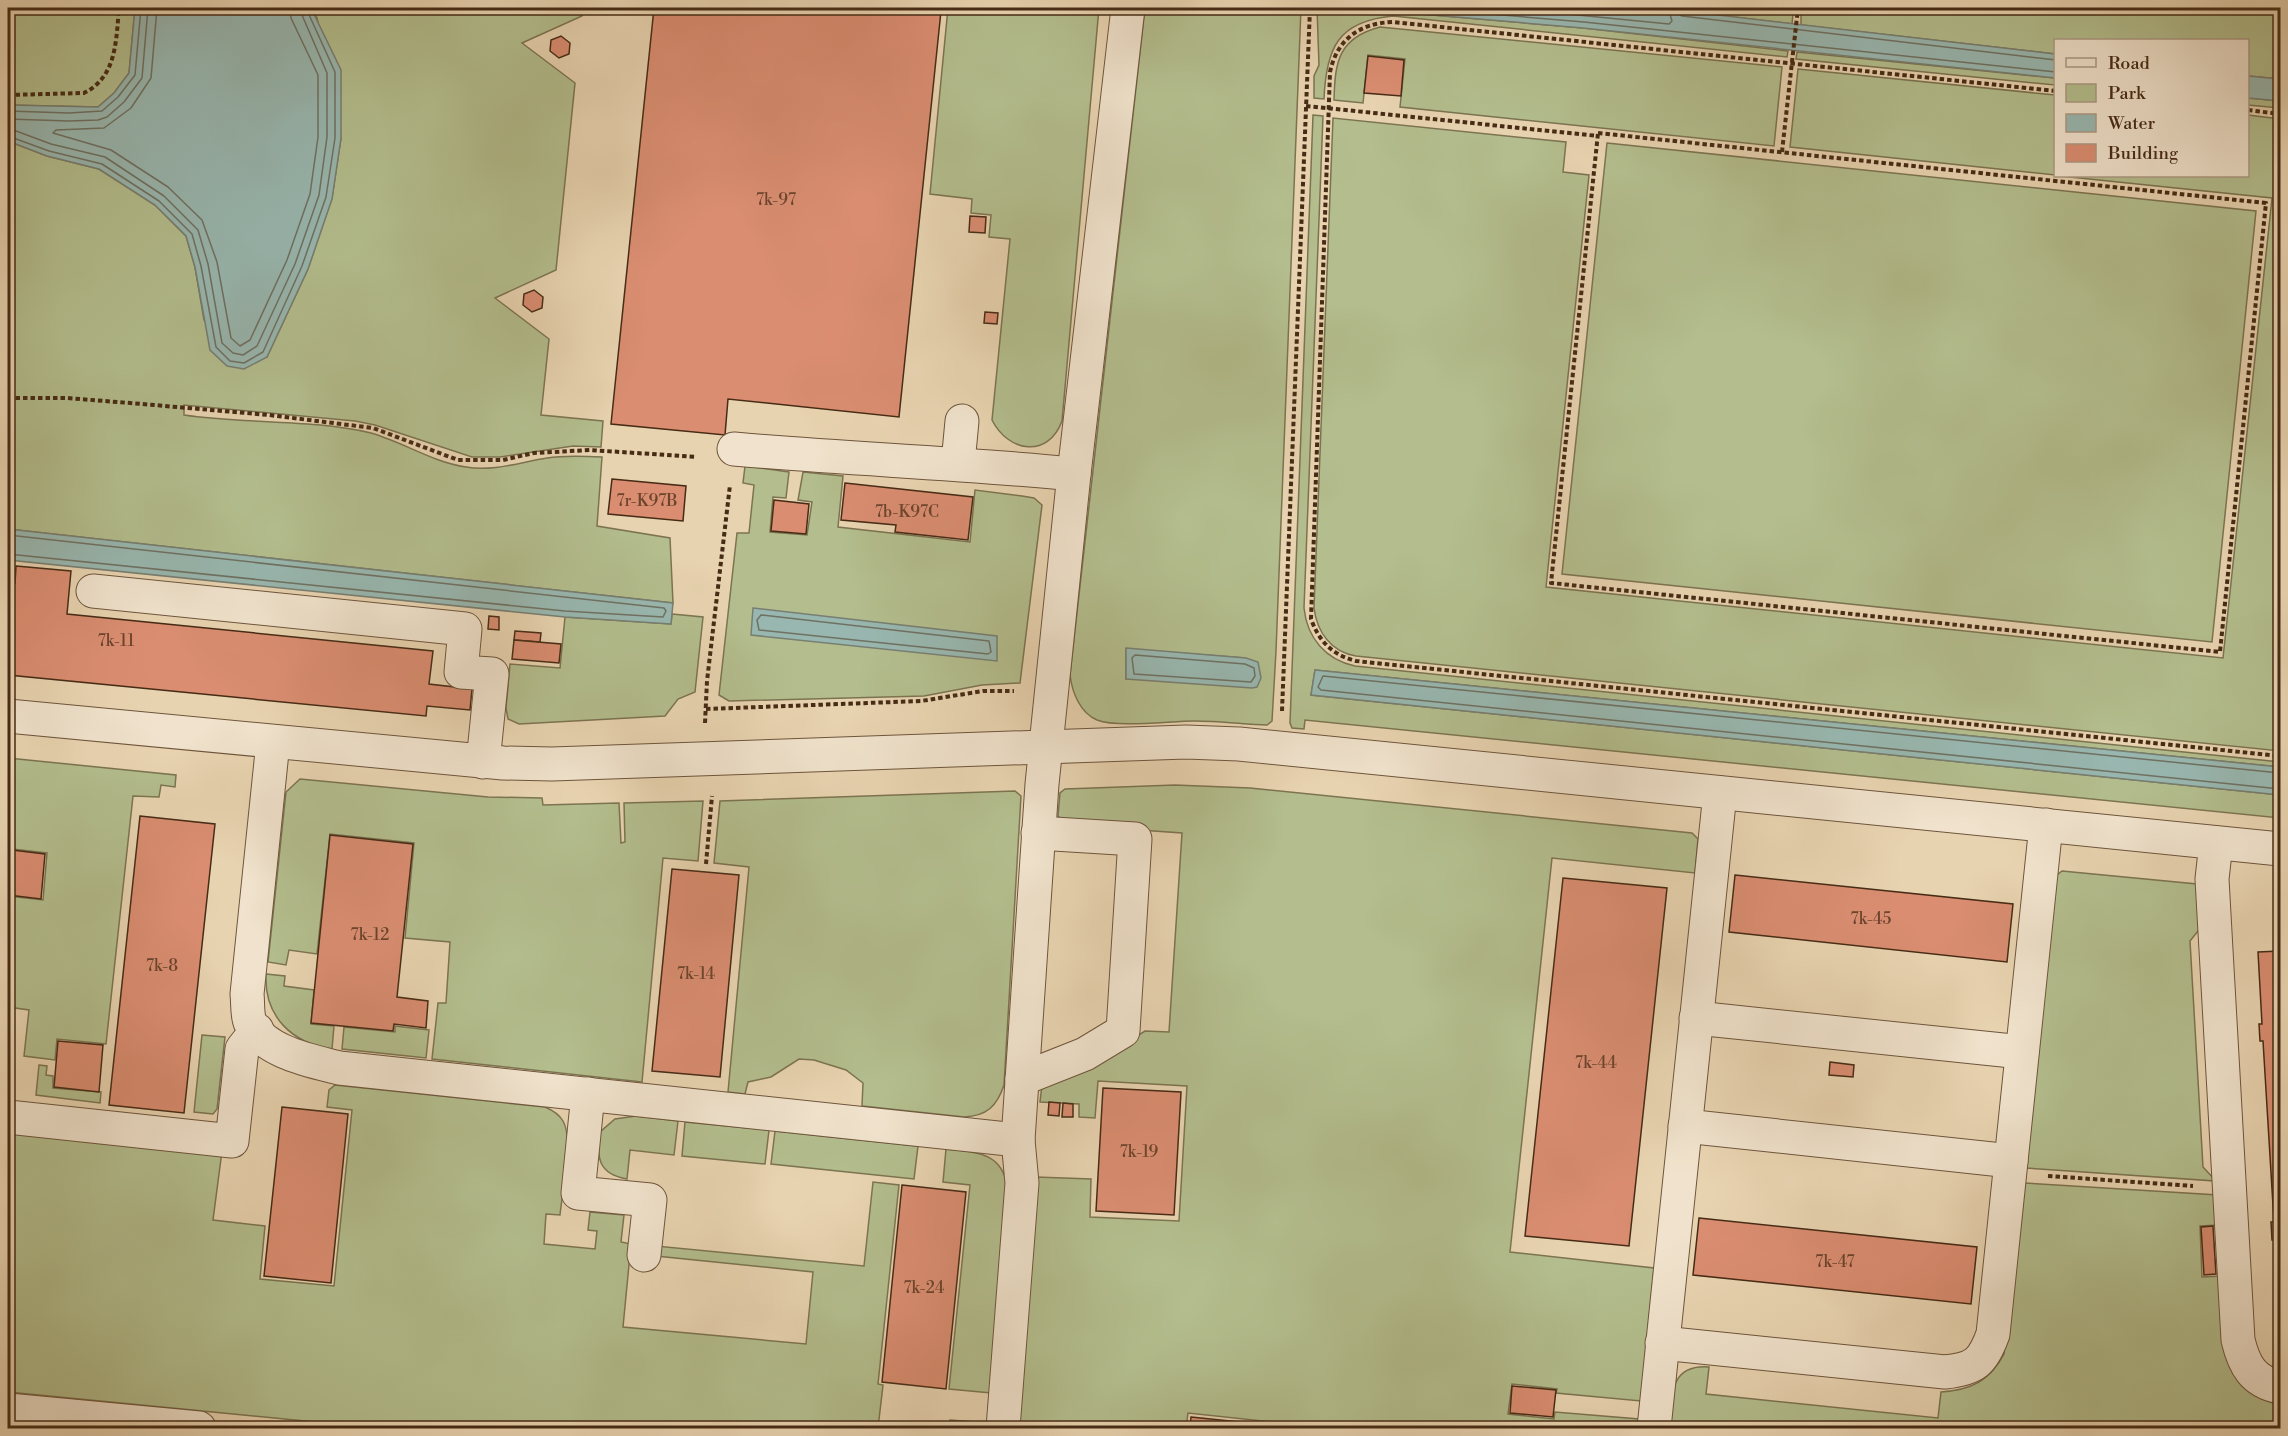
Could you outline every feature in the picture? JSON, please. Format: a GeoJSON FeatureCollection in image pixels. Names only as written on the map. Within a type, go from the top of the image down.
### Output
{"type":"FeatureCollection","features":[{"type":"Feature","properties":{"kind":"street"},"geometry":{"type":"LineString","coordinates":[[1003,1428],[1022,1183],[1018,1140],[1045,746],[1128,8]]}},
{"type":"Feature","properties":{"kind":"street"},"geometry":{"type":"LineString","coordinates":[[957,463],[962,421]]}},
{"type":"Feature","properties":{"kind":"street"},"geometry":{"type":"LineString","coordinates":[[734,454],[957,463],[1074,474]]}},
{"type":"Feature","properties":{"kind":"street"},"geometry":{"type":"LineString","coordinates":[[93,591],[465,629],[461,672],[492,674],[483,762]]}},
{"type":"Feature","properties":{"kind":"street"},"geometry":{"type":"LineString","coordinates":[[8,716],[483,762],[552,764],[1186,742],[1264,746],[2280,849]]}},
{"type":"Feature","properties":{"kind":"street"},"geometry":{"type":"LineString","coordinates":[[273,742],[247,994],[250,1023],[268,1042],[294,1057],[339,1068],[1018,1140]]}},
{"type":"Feature","properties":{"kind":"street"},"geometry":{"type":"LineString","coordinates":[[1654,1428],[1720,793]]}},
{"type":"Feature","properties":{"kind":"street"},"geometry":{"type":"LineString","coordinates":[[1662,1343],[1945,1372],[1963,1370],[1978,1363],[1987,1351],[1993,1334],[2046,825]]}},
{"type":"Feature","properties":{"kind":"street"},"geometry":{"type":"LineString","coordinates":[[1022,1079],[1085,1054],[1123,1031],[1135,839],[1038,833]]}},
{"type":"Feature","properties":{"kind":"street"},"geometry":{"type":"LineString","coordinates":[[2216,843],[2212,879],[2238,1340],[2242,1359],[2250,1372],[2263,1381],[2280,1387]]}},
{"type":"Feature","properties":{"kind":"street"},"geometry":{"type":"LineString","coordinates":[[1696,1018],[2022,1052]]}},
{"type":"Feature","properties":{"kind":"street"},"geometry":{"type":"LineString","coordinates":[[8,1117],[232,1141],[242,1050],[257,1030]]}},
{"type":"Feature","properties":{"kind":"street"},"geometry":{"type":"LineString","coordinates":[[588,1094],[578,1193],[650,1200],[644,1255]]}},
{"type":"Feature","properties":{"kind":"street"},"geometry":{"type":"LineString","coordinates":[[1685,1126],[2011,1167]]}},
{"type":"Feature","properties":{"kind":"street"},"geometry":{"type":"LineString","coordinates":[[8,1410],[117,1425],[199,1428]]}},
{"type":"Feature","properties":{"kind":"path"},"geometry":{"type":"LineString","coordinates":[[8,94],[73,94],[93,88],[105,78],[111,64],[119,8]]}},
{"type":"Feature","properties":{"kind":"path"},"geometry":{"type":"LineString","coordinates":[[1264,746],[1281,727],[1283,700],[1310,8]]}},
{"type":"Feature","properties":{"kind":"path"},"geometry":{"type":"LineString","coordinates":[[1782,152],[1797,8]]}},
{"type":"Feature","properties":{"kind":"path"},"geometry":{"type":"LineString","coordinates":[[2054,91],[1393,22],[1379,22],[1353,33],[1337,50],[1330,72],[1310,608],[1314,629],[1321,640],[1337,655],[1356,661],[2280,756]]}},
{"type":"Feature","properties":{"kind":"path"},"geometry":{"type":"LineString","coordinates":[[1306,106],[1598,136]]}},
{"type":"Feature","properties":{"kind":"path"},"geometry":{"type":"LineString","coordinates":[[2249,110],[2280,114]]}},
{"type":"Feature","properties":{"kind":"path"},"geometry":{"type":"LineString","coordinates":[[1598,133],[1782,152],[2266,203],[2220,652],[1551,583],[1598,133]]}},
{"type":"Feature","properties":{"kind":"path"},"geometry":{"type":"LineString","coordinates":[[8,398],[67,398],[154,405],[269,415],[372,428],[458,460],[503,460],[534,453],[590,450],[734,454],[706,709],[705,737],[712,796],[706,864]]}},
{"type":"Feature","properties":{"kind":"path"},"geometry":{"type":"LineString","coordinates":[[706,709],[921,702],[983,691],[1051,693]]}},
{"type":"Feature","properties":{"kind":"path"},"geometry":{"type":"LineString","coordinates":[[700,796],[724,796]]}},
{"type":"Feature","properties":{"kind":"path"},"geometry":{"type":"LineString","coordinates":[[2011,1167],[2229,1188]]}},
{"type":"Feature","properties":{"kind":"green space"},"geometry":{"type":"Polygon","coordinates":[[[8,8],[135,8],[129,73],[114,93],[98,107],[8,105],[8,8]]]}},
{"type":"Feature","properties":{"kind":"green space"},"geometry":{"type":"Polygon","coordinates":[[[311,8],[583,8],[582,16],[522,43],[575,83],[556,270],[495,298],[549,339],[541,415],[603,421],[601,447],[573,446],[500,457],[472,457],[375,425],[355,421],[184,405],[184,415],[325,426],[371,433],[441,461],[466,467],[497,467],[561,456],[602,457],[597,526],[670,538],[673,603],[8,529],[8,141],[47,156],[99,169],[155,205],[186,236],[195,267],[204,320],[267,357],[308,269],[332,198],[341,138],[317,18],[311,8]]]}},
{"type":"Feature","properties":{"kind":"green space"},"geometry":{"type":"Polygon","coordinates":[[[948,8],[1099,8],[1062,421],[1056,433],[1038,446],[1028,447],[1008,439],[992,420],[1010,239],[989,237],[991,215],[971,213],[972,199],[930,194],[948,8]]]}},
{"type":"Feature","properties":{"kind":"green space"},"geometry":{"type":"Polygon","coordinates":[[[1145,8],[1301,8],[1272,721],[1267,725],[1203,721],[1118,724],[1097,720],[1082,707],[1075,695],[1070,675],[1145,8]],[[1126,649],[1126,679],[1246,658],[1126,649]]]}},
{"type":"Feature","properties":{"kind":"green space"},"geometry":{"type":"Polygon","coordinates":[[[1317,8],[1350,8],[1583,28],[1788,51],[1787,57],[1393,16],[1359,24],[1339,40],[1328,65],[1324,99],[1314,98],[1314,76],[1319,65],[1317,8]]]}},
{"type":"Feature","properties":{"kind":"green space"},"geometry":{"type":"Polygon","coordinates":[[[1658,8],[1787,8],[1787,11],[1793,14],[1792,24],[1658,8]]]}},
{"type":"Feature","properties":{"kind":"green space"},"geometry":{"type":"Polygon","coordinates":[[[1801,8],[2280,8],[2280,79],[2249,76],[2249,39],[2054,39],[2054,54],[1801,25],[1801,8]]]}},
{"type":"Feature","properties":{"kind":"green space"},"geometry":{"type":"Polygon","coordinates":[[[1380,27],[1782,67],[1774,146],[1400,107],[1405,59],[1368,55],[1363,103],[1334,100],[1338,63],[1347,45],[1366,32],[1380,27]]]}},
{"type":"Feature","properties":{"kind":"green space"},"geometry":{"type":"Polygon","coordinates":[[[1797,52],[2054,78],[2054,85],[1796,59],[1797,52]]]}},
{"type":"Feature","properties":{"kind":"green space"},"geometry":{"type":"Polygon","coordinates":[[[1798,69],[2054,95],[2054,175],[1790,147],[1798,69]]]}},
{"type":"Feature","properties":{"kind":"green space"},"geometry":{"type":"Polygon","coordinates":[[[2249,98],[2280,101],[2280,108],[2249,105],[2249,98]]]}},
{"type":"Feature","properties":{"kind":"green space"},"geometry":{"type":"Polygon","coordinates":[[[1313,115],[1323,116],[1304,608],[1309,629],[1314,638],[1335,659],[1355,666],[2280,762],[2280,767],[1315,670],[1311,695],[2280,795],[2280,818],[1305,720],[1304,729],[1292,728],[1290,723],[1313,115]]]}},
{"type":"Feature","properties":{"kind":"green space"},"geometry":{"type":"Polygon","coordinates":[[[2249,115],[2280,119],[2280,751],[1356,656],[1339,650],[1327,640],[1318,625],[1314,608],[1333,118],[1566,142],[1563,172],[1589,175],[1546,587],[2223,658],[2272,198],[2070,177],[2249,177],[2249,115]]]}},
{"type":"Feature","properties":{"kind":"green space"},"geometry":{"type":"Polygon","coordinates":[[[1607,143],[2256,211],[2212,642],[1562,574],[1607,143]]]}},
{"type":"Feature","properties":{"kind":"green space"},"geometry":{"type":"Polygon","coordinates":[[[745,466],[789,472],[786,498],[773,497],[770,532],[807,535],[812,502],[798,500],[803,472],[843,476],[838,527],[970,542],[975,490],[1034,498],[1042,505],[1020,683],[982,685],[924,696],[729,701],[719,695],[737,533],[749,533],[754,485],[743,483],[745,466]]]}},
{"type":"Feature","properties":{"kind":"green space"},"geometry":{"type":"Polygon","coordinates":[[[672,614],[703,617],[695,692],[678,699],[665,716],[519,724],[508,719],[506,708],[510,664],[560,668],[565,617],[671,624],[672,614]]]}},
{"type":"Feature","properties":{"kind":"green space"},"geometry":{"type":"Polygon","coordinates":[[[8,758],[176,775],[175,787],[161,785],[159,797],[133,796],[106,1044],[57,1039],[55,1060],[24,1056],[29,1010],[8,1007],[11,967],[8,966],[8,896],[43,900],[47,853],[12,849],[13,835],[8,829],[8,758]]]}},
{"type":"Feature","properties":{"kind":"green space"},"geometry":{"type":"Polygon","coordinates":[[[300,779],[488,797],[542,798],[543,805],[619,803],[621,843],[625,842],[624,803],[703,801],[698,861],[663,858],[642,1082],[432,1059],[438,1003],[446,1003],[450,942],[405,938],[414,843],[330,834],[317,954],[289,950],[286,965],[268,962],[286,792],[300,779]]]}},
{"type":"Feature","properties":{"kind":"green space"},"geometry":{"type":"Polygon","coordinates":[[[1175,785],[1250,788],[1692,833],[1698,839],[1695,873],[1552,858],[1510,1252],[1654,1268],[1641,1401],[1556,1393],[1557,1389],[1512,1384],[1508,1414],[1554,1419],[1555,1412],[1639,1419],[1638,1428],[1301,1428],[1301,1425],[1188,1413],[1186,1428],[1016,1428],[1036,1177],[1091,1179],[1090,1217],[1179,1221],[1187,1086],[1098,1081],[1095,1118],[1079,1117],[1079,1104],[1040,1102],[1042,1085],[1111,1052],[1145,1031],[1169,1032],[1182,833],[1068,825],[1058,816],[1060,793],[1065,789],[1175,785]]]}},
{"type":"Feature","properties":{"kind":"green space"},"geometry":{"type":"Polygon","coordinates":[[[1015,791],[1021,796],[1004,1085],[998,1099],[990,1109],[979,1115],[964,1117],[862,1106],[863,1083],[846,1070],[814,1060],[799,1059],[771,1077],[748,1082],[745,1094],[728,1092],[749,867],[714,863],[720,801],[1015,791]]]}},
{"type":"Feature","properties":{"kind":"green space"},"geometry":{"type":"Polygon","coordinates":[[[2062,871],[2197,884],[2202,926],[2190,941],[2203,1167],[2216,1181],[2025,1168],[2057,875],[2062,871]]]}},
{"type":"Feature","properties":{"kind":"green space"},"geometry":{"type":"Polygon","coordinates":[[[266,974],[285,976],[284,986],[314,990],[311,1024],[334,1026],[332,1049],[305,1041],[283,1025],[275,1015],[270,1003],[266,974]]]}},
{"type":"Feature","properties":{"kind":"green space"},"geometry":{"type":"Polygon","coordinates":[[[395,1026],[429,1030],[426,1058],[342,1049],[344,1027],[395,1032],[395,1026]]]}},
{"type":"Feature","properties":{"kind":"green space"},"geometry":{"type":"Polygon","coordinates":[[[202,1035],[225,1037],[217,1109],[213,1114],[194,1112],[202,1035]]]}},
{"type":"Feature","properties":{"kind":"green space"},"geometry":{"type":"Polygon","coordinates":[[[39,1065],[47,1066],[46,1075],[53,1076],[53,1088],[101,1092],[100,1103],[36,1095],[39,1065]]]}},
{"type":"Feature","properties":{"kind":"green space"},"geometry":{"type":"Polygon","coordinates":[[[335,1085],[545,1107],[557,1114],[566,1130],[566,1166],[560,1215],[546,1214],[544,1244],[595,1249],[597,1231],[588,1230],[590,1212],[624,1215],[621,1242],[631,1244],[623,1327],[806,1344],[813,1272],[656,1256],[656,1246],[864,1266],[873,1182],[899,1185],[878,1384],[883,1385],[878,1428],[376,1428],[8,1392],[8,1131],[222,1151],[213,1220],[265,1226],[260,1279],[334,1286],[352,1110],[327,1107],[329,1090],[335,1085]]]}},
{"type":"Feature","properties":{"kind":"green space"},"geometry":{"type":"Polygon","coordinates":[[[636,1116],[678,1121],[674,1155],[630,1150],[627,1179],[617,1177],[605,1169],[601,1163],[598,1149],[600,1132],[615,1119],[636,1116]]]}},
{"type":"Feature","properties":{"kind":"green space"},"geometry":{"type":"Polygon","coordinates":[[[685,1122],[769,1130],[765,1164],[682,1156],[685,1122]]]}},
{"type":"Feature","properties":{"kind":"green space"},"geometry":{"type":"Polygon","coordinates":[[[775,1131],[918,1146],[914,1179],[771,1164],[775,1131]]]}},
{"type":"Feature","properties":{"kind":"green space"},"geometry":{"type":"Polygon","coordinates":[[[946,1149],[977,1153],[993,1160],[1004,1175],[1007,1186],[991,1393],[949,1389],[970,1185],[943,1182],[946,1149]]]}},
{"type":"Feature","properties":{"kind":"green space"},"geometry":{"type":"Polygon","coordinates":[[[2024,1183],[2218,1195],[2219,1225],[2200,1226],[2202,1277],[2222,1276],[2280,1400],[2280,1428],[1669,1428],[1672,1395],[1679,1377],[1686,1371],[1709,1367],[1706,1394],[1938,1418],[1941,1392],[1962,1389],[1978,1382],[1992,1371],[2004,1354],[2024,1183]]]}},
{"type":"Feature","properties":{"kind":"green space"},"geometry":{"type":"Polygon","coordinates":[[[950,1420],[989,1423],[989,1428],[949,1428],[950,1420]]]}},
{"type":"Feature","properties":{"kind":"water"},"geometry":{"type":"Polygon","coordinates":[[[135,8],[311,8],[341,70],[341,138],[332,199],[308,269],[267,357],[244,369],[227,366],[210,350],[195,267],[186,236],[155,205],[99,169],[47,156],[8,141],[8,105],[98,107],[114,93],[129,73],[135,8]]]}},
{"type":"Feature","properties":{"kind":"water"},"geometry":{"type":"Polygon","coordinates":[[[1350,8],[1658,8],[2054,54],[2054,78],[1583,28],[1350,8]]]}},
{"type":"Feature","properties":{"kind":"water"},"geometry":{"type":"Polygon","coordinates":[[[2249,76],[2280,79],[2280,101],[2249,98],[2249,76]]]}},
{"type":"Feature","properties":{"kind":"water"},"geometry":{"type":"Polygon","coordinates":[[[8,529],[673,603],[671,624],[565,617],[8,560],[8,529]]]}},
{"type":"Feature","properties":{"kind":"water"},"geometry":{"type":"Polygon","coordinates":[[[753,608],[997,636],[997,661],[751,635],[753,608]]]}},
{"type":"Feature","properties":{"kind":"water"},"geometry":{"type":"Polygon","coordinates":[[[1126,648],[1246,658],[1258,662],[1261,678],[1257,687],[1252,688],[1126,679],[1126,648]]]}},
{"type":"Feature","properties":{"kind":"water"},"geometry":{"type":"Polygon","coordinates":[[[1315,670],[2280,767],[2280,795],[1311,695],[1315,670]]]}},
{"type":"Feature","properties":{"kind":"building"},"geometry":{"type":"Polygon","coordinates":[[[654,8],[908,8],[941,11],[899,417],[728,399],[725,435],[611,424],[654,8]]]}},
{"type":"Feature","properties":{"kind":"building"},"geometry":{"type":"Polygon","coordinates":[[[561,36],[570,43],[569,54],[559,58],[550,51],[551,40],[561,36]]]}},
{"type":"Feature","properties":{"kind":"building"},"geometry":{"type":"Polygon","coordinates":[[[1368,56],[1404,60],[1401,96],[1364,93],[1368,56]]]}},
{"type":"Feature","properties":{"kind":"building"},"geometry":{"type":"Polygon","coordinates":[[[970,216],[986,217],[985,233],[969,232],[970,216]]]}},
{"type":"Feature","properties":{"kind":"building"},"geometry":{"type":"Polygon","coordinates":[[[534,290],[543,297],[542,308],[532,312],[523,305],[524,294],[534,290]]]}},
{"type":"Feature","properties":{"kind":"building"},"geometry":{"type":"Polygon","coordinates":[[[985,312],[998,313],[997,324],[984,323],[985,312]]]}},
{"type":"Feature","properties":{"kind":"building"},"geometry":{"type":"Polygon","coordinates":[[[612,479],[686,486],[683,521],[608,514],[612,479]]]}},
{"type":"Feature","properties":{"kind":"building"},"geometry":{"type":"Polygon","coordinates":[[[845,483],[973,497],[968,540],[895,532],[896,525],[841,520],[845,483]]]}},
{"type":"Feature","properties":{"kind":"building"},"geometry":{"type":"Polygon","coordinates":[[[774,500],[809,504],[806,534],[771,531],[774,500]]]}},
{"type":"Feature","properties":{"kind":"building"},"geometry":{"type":"Polygon","coordinates":[[[16,566],[71,571],[67,614],[433,651],[429,684],[472,689],[470,710],[427,706],[426,716],[8,675],[8,582],[15,583],[16,566]]]}},
{"type":"Feature","properties":{"kind":"building"},"geometry":{"type":"Polygon","coordinates":[[[489,616],[499,617],[499,630],[488,629],[489,616]]]}},
{"type":"Feature","properties":{"kind":"building"},"geometry":{"type":"Polygon","coordinates":[[[515,631],[541,633],[540,642],[514,640],[515,631]]]}},
{"type":"Feature","properties":{"kind":"building"},"geometry":{"type":"Polygon","coordinates":[[[514,640],[561,644],[559,663],[512,659],[514,640]]]}},
{"type":"Feature","properties":{"kind":"building"},"geometry":{"type":"Polygon","coordinates":[[[140,816],[215,824],[184,1113],[109,1105],[140,816]]]}},
{"type":"Feature","properties":{"kind":"building"},"geometry":{"type":"Polygon","coordinates":[[[330,835],[413,844],[397,997],[428,1001],[426,1028],[394,1024],[393,1031],[311,1023],[330,835]]]}},
{"type":"Feature","properties":{"kind":"building"},"geometry":{"type":"Polygon","coordinates":[[[12,850],[45,854],[41,899],[8,895],[8,866],[10,867],[12,850]]]}},
{"type":"Feature","properties":{"kind":"building"},"geometry":{"type":"Polygon","coordinates":[[[672,869],[739,875],[720,1077],[652,1071],[672,869]]]}},
{"type":"Feature","properties":{"kind":"building"},"geometry":{"type":"Polygon","coordinates":[[[1735,875],[2013,904],[2007,962],[1729,932],[1735,875]]]}},
{"type":"Feature","properties":{"kind":"building"},"geometry":{"type":"Polygon","coordinates":[[[1563,878],[1667,888],[1629,1246],[1525,1236],[1563,878]]]}},
{"type":"Feature","properties":{"kind":"building"},"geometry":{"type":"Polygon","coordinates":[[[2280,951],[2280,1311],[2275,1240],[2272,1240],[2271,1222],[2274,1222],[2263,1041],[2260,1041],[2259,1024],[2262,1024],[2258,952],[2280,951]]]}},
{"type":"Feature","properties":{"kind":"building"},"geometry":{"type":"Polygon","coordinates":[[[58,1041],[103,1045],[99,1092],[54,1087],[58,1041]]]}},
{"type":"Feature","properties":{"kind":"building"},"geometry":{"type":"Polygon","coordinates":[[[1830,1062],[1854,1065],[1853,1077],[1829,1075],[1830,1062]]]}},
{"type":"Feature","properties":{"kind":"building"},"geometry":{"type":"Polygon","coordinates":[[[1103,1088],[1181,1092],[1174,1215],[1096,1211],[1103,1088]]]}},
{"type":"Feature","properties":{"kind":"building"},"geometry":{"type":"Polygon","coordinates":[[[1049,1102],[1060,1103],[1059,1116],[1048,1115],[1049,1102]]]}},
{"type":"Feature","properties":{"kind":"building"},"geometry":{"type":"Polygon","coordinates":[[[1063,1103],[1073,1104],[1073,1117],[1062,1117],[1063,1103]]]}},
{"type":"Feature","properties":{"kind":"building"},"geometry":{"type":"Polygon","coordinates":[[[282,1107],[348,1114],[331,1283],[264,1276],[282,1107]]]}},
{"type":"Feature","properties":{"kind":"building"},"geometry":{"type":"Polygon","coordinates":[[[902,1185],[966,1192],[946,1389],[882,1382],[902,1185]]]}},
{"type":"Feature","properties":{"kind":"building"},"geometry":{"type":"Polygon","coordinates":[[[1699,1218],[1977,1247],[1971,1304],[1693,1275],[1699,1218]]]}},
{"type":"Feature","properties":{"kind":"building"},"geometry":{"type":"Polygon","coordinates":[[[2213,1226],[2216,1274],[2204,1275],[2201,1227],[2213,1226]]]}},
{"type":"Feature","properties":{"kind":"building"},"geometry":{"type":"Polygon","coordinates":[[[1512,1386],[1556,1390],[1553,1417],[1510,1413],[1512,1386]]]}},
{"type":"Feature","properties":{"kind":"building"},"geometry":{"type":"Polygon","coordinates":[[[1191,1417],[1299,1428],[1190,1428],[1191,1417]]]}}]}
